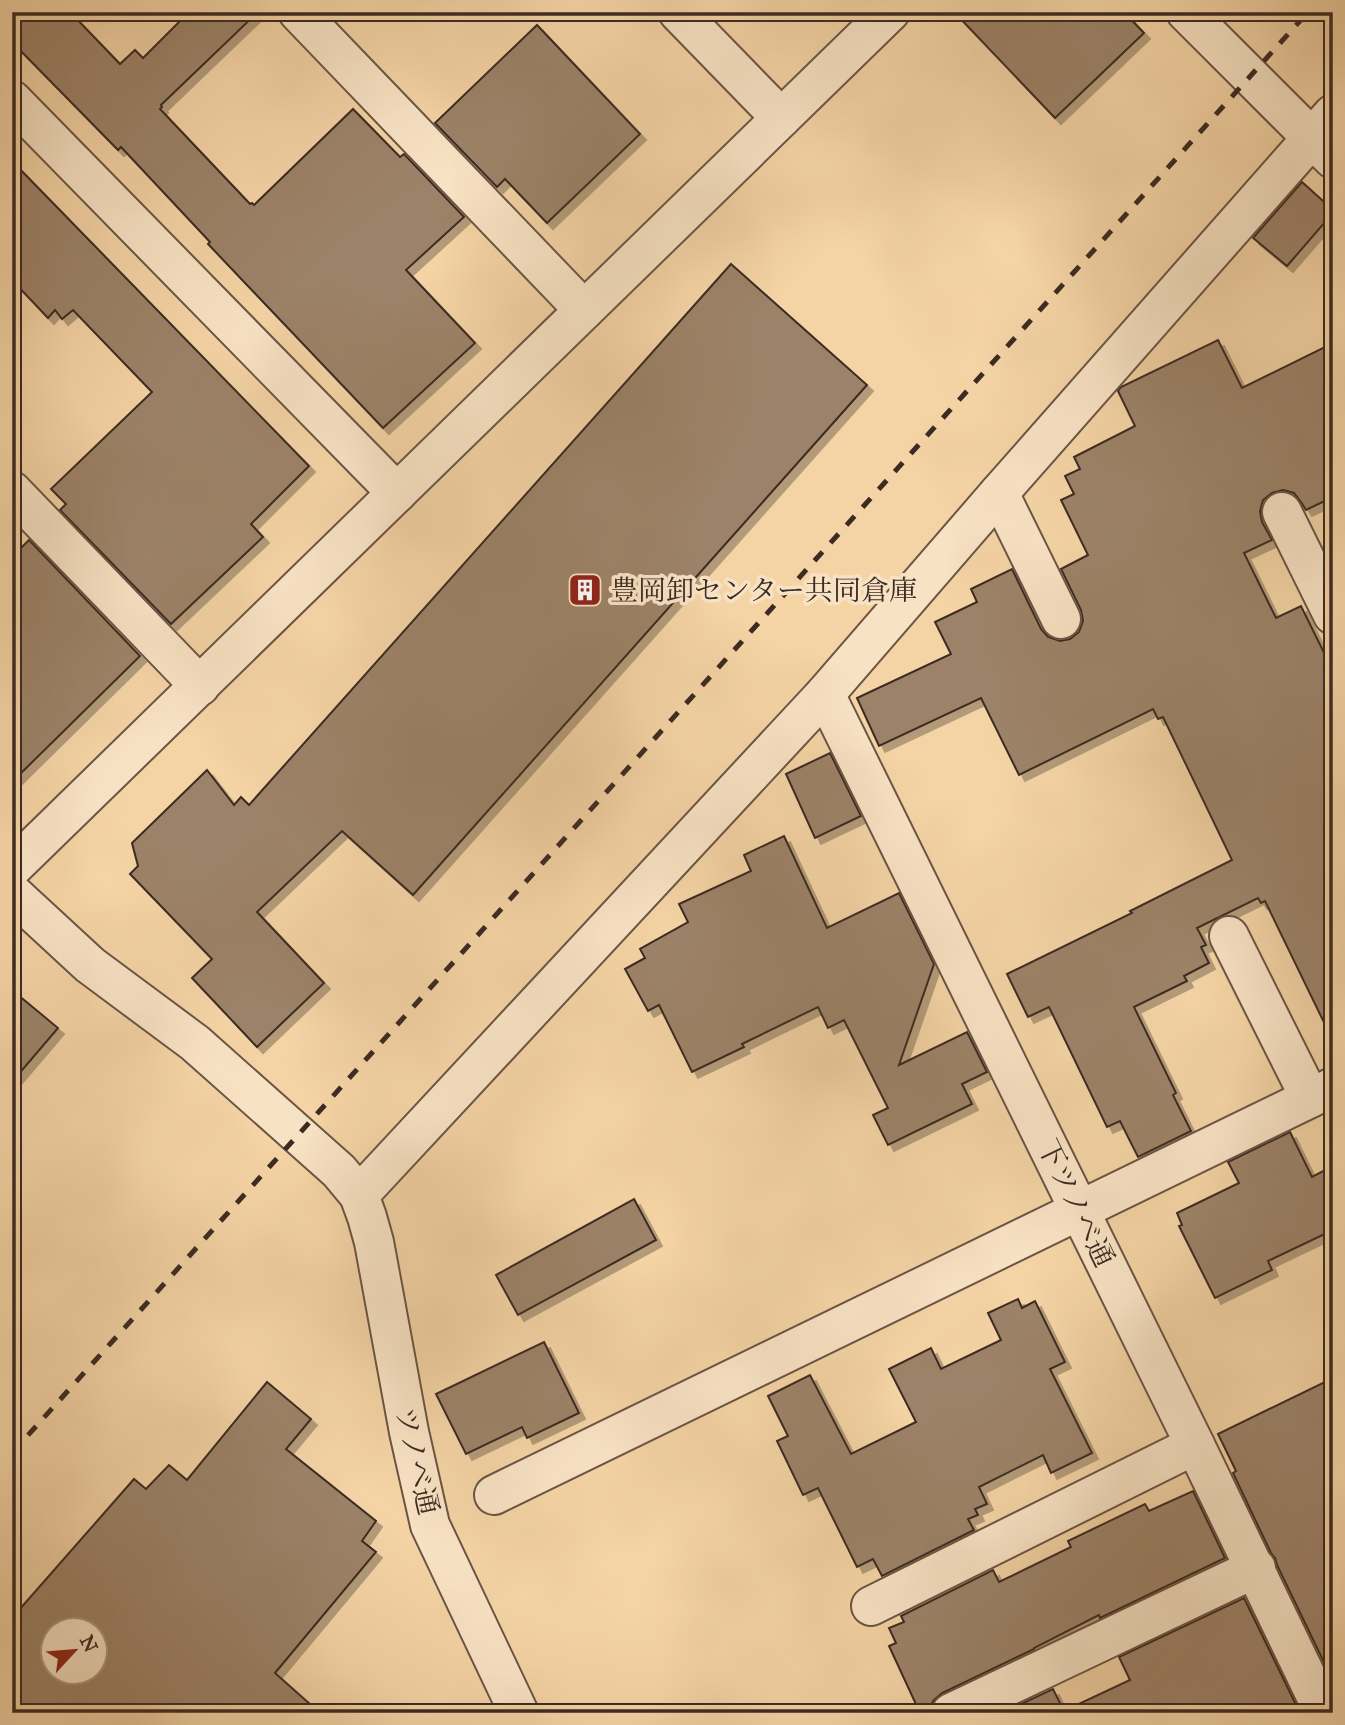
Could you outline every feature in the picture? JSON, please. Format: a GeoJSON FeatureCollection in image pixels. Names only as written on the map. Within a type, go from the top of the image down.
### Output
{"type":"FeatureCollection","features":[{"type":"Feature","properties":{"kind":"street"},"geometry":{"type":"LineString","coordinates":[[298,12],[584,310]]}},
{"type":"Feature","properties":{"kind":"street"},"geometry":{"type":"LineString","coordinates":[[678,12],[781,118]]}},
{"type":"Feature","properties":{"kind":"street"},"geometry":{"type":"LineString","coordinates":[[12,868],[890,12]]}},
{"type":"Feature","properties":{"kind":"street"},"geometry":{"type":"LineString","coordinates":[[12,893],[90,965],[195,1043],[339,1171],[359,1195],[825,694],[999,493],[1326,137],[1205,19]]}},
{"type":"Feature","properties":{"kind":"street"},"geometry":{"type":"LineString","coordinates":[[12,100],[397,493]]}},
{"type":"Feature","properties":{"kind":"street"},"geometry":{"type":"LineString","coordinates":[[12,491],[200,686]]}},
{"type":"Feature","properties":{"kind":"street"},"geometry":{"type":"LineString","coordinates":[[999,493],[1061,619]]}},
{"type":"Feature","properties":{"kind":"street"},"geometry":{"type":"LineString","coordinates":[[1282,512],[1318,546],[1333,615]]}},
{"type":"Feature","properties":{"kind":"street","name":"下ツノベ通"},"geometry":{"type":"LineString","coordinates":[[825,694],[1256,1568],[1324,1713]]}},
{"type":"Feature","properties":{"kind":"street"},"geometry":{"type":"LineString","coordinates":[[494,1495],[1321,1092],[1229,936]]}},
{"type":"Feature","properties":{"kind":"street","name":"ツノベ通"},"geometry":{"type":"LineString","coordinates":[[359,1195],[374,1242],[409,1432],[430,1525],[519,1713]]}},
{"type":"Feature","properties":{"kind":"street"},"geometry":{"type":"LineString","coordinates":[[872,1606],[1195,1444]]}},
{"type":"Feature","properties":{"kind":"street"},"geometry":{"type":"LineString","coordinates":[[951,1713],[1256,1568]]}},
{"type":"Feature","properties":{"kind":"building"},"geometry":{"type":"Polygon","coordinates":[[[12,12],[70,12],[120,64],[135,50],[143,58],[189,12],[258,12],[161,105],[160,109],[250,204],[254,205],[353,109],[400,157],[404,154],[464,217],[406,270],[475,343],[383,428],[208,244],[210,242],[121,147],[118,150],[12,42],[12,12]]]}},
{"type":"Feature","properties":{"kind":"building"},"geometry":{"type":"Polygon","coordinates":[[[954,12],[1124,12],[1144,33],[1055,118],[954,12]]]}},
{"type":"Feature","properties":{"kind":"building"},"geometry":{"type":"Polygon","coordinates":[[[537,25],[640,134],[547,223],[505,179],[497,187],[435,123],[537,25]]]}},
{"type":"Feature","properties":{"kind":"building"},"geometry":{"type":"Polygon","coordinates":[[[12,161],[309,466],[251,524],[263,537],[171,624],[60,510],[66,504],[51,489],[152,392],[73,310],[62,319],[55,310],[48,318],[12,280],[12,161]]]}},
{"type":"Feature","properties":{"kind":"building"},"geometry":{"type":"Polygon","coordinates":[[[1302,182],[1333,210],[1333,213],[1287,266],[1253,238],[1302,182]]]}},
{"type":"Feature","properties":{"kind":"building","name":"豊岡卸センター共同倉庫"},"geometry":{"type":"Polygon","coordinates":[[[731,264],[867,385],[413,895],[342,831],[257,912],[324,983],[257,1047],[192,978],[212,959],[130,874],[138,866],[132,843],[207,770],[234,805],[241,797],[249,805],[731,264]]]}},
{"type":"Feature","properties":{"kind":"building"},"geometry":{"type":"Polygon","coordinates":[[[1218,340],[1242,388],[1333,343],[1333,497],[1306,510],[1294,493],[1283,490],[1272,493],[1263,500],[1260,511],[1262,522],[1272,540],[1244,553],[1276,618],[1301,606],[1333,671],[1333,1041],[1265,901],[1261,903],[1258,898],[1197,928],[1206,945],[1201,947],[1209,963],[1184,976],[1187,981],[1134,1007],[1176,1093],[1173,1095],[1191,1131],[1138,1157],[1120,1121],[1107,1127],[1049,1007],[1028,1017],[1007,974],[1232,860],[1163,717],[1158,719],[1153,709],[1019,775],[981,698],[879,746],[857,698],[951,654],[935,622],[977,602],[971,589],[1012,569],[1041,629],[1048,637],[1060,641],[1070,639],[1079,632],[1083,621],[1081,610],[1061,569],[1088,555],[1061,500],[1074,494],[1065,476],[1080,469],[1074,457],[1135,426],[1118,391],[1121,387],[1218,340]]]}},
{"type":"Feature","properties":{"kind":"building"},"geometry":{"type":"Polygon","coordinates":[[[29,540],[140,656],[12,782],[12,557],[29,540]]]}},
{"type":"Feature","properties":{"kind":"building"},"geometry":{"type":"Polygon","coordinates":[[[830,753],[861,816],[815,838],[786,774],[830,753]]]}},
{"type":"Feature","properties":{"kind":"building"},"geometry":{"type":"Polygon","coordinates":[[[784,836],[827,928],[899,893],[934,964],[899,1065],[967,1032],[987,1072],[962,1084],[972,1104],[888,1145],[873,1115],[888,1108],[844,1020],[828,1028],[818,1007],[692,1072],[659,1005],[648,1011],[625,969],[645,958],[640,949],[688,922],[679,904],[751,871],[744,855],[784,836]]]}},
{"type":"Feature","properties":{"kind":"building"},"geometry":{"type":"Polygon","coordinates":[[[12,990],[58,1028],[12,1082],[12,990]]]}},
{"type":"Feature","properties":{"kind":"building"},"geometry":{"type":"Polygon","coordinates":[[[1290,1132],[1312,1177],[1333,1166],[1333,1230],[1268,1261],[1272,1270],[1215,1298],[1179,1226],[1182,1225],[1177,1213],[1239,1183],[1228,1162],[1290,1132]]]}},
{"type":"Feature","properties":{"kind":"building"},"geometry":{"type":"Polygon","coordinates":[[[634,1199],[656,1240],[518,1315],[496,1275],[634,1199]]]}},
{"type":"Feature","properties":{"kind":"building"},"geometry":{"type":"Polygon","coordinates":[[[1018,1299],[1022,1308],[1035,1301],[1065,1362],[1050,1369],[1092,1453],[1051,1473],[1043,1455],[979,1487],[987,1504],[975,1509],[978,1515],[968,1519],[974,1530],[882,1576],[873,1559],[857,1567],[818,1488],[803,1495],[777,1441],[788,1436],[768,1396],[810,1375],[851,1454],[916,1422],[889,1369],[931,1348],[941,1369],[1001,1340],[988,1313],[1018,1299]]]}},
{"type":"Feature","properties":{"kind":"building"},"geometry":{"type":"Polygon","coordinates":[[[544,1342],[579,1413],[527,1438],[522,1427],[466,1454],[436,1394],[544,1342]]]}},
{"type":"Feature","properties":{"kind":"building"},"geometry":{"type":"Polygon","coordinates":[[[1333,1378],[1333,1681],[1233,1473],[1236,1471],[1218,1434],[1333,1378]]]}},
{"type":"Feature","properties":{"kind":"building"},"geometry":{"type":"Polygon","coordinates":[[[267,1382],[311,1419],[286,1449],[376,1521],[362,1541],[376,1552],[275,1673],[320,1713],[12,1713],[12,1618],[134,1479],[146,1489],[169,1465],[187,1480],[267,1382]]]}},
{"type":"Feature","properties":{"kind":"building"},"geometry":{"type":"Polygon","coordinates":[[[1193,1491],[1225,1558],[1100,1618],[1099,1615],[942,1693],[933,1701],[929,1713],[920,1713],[889,1646],[896,1643],[889,1628],[904,1622],[901,1616],[993,1570],[999,1582],[1071,1547],[1068,1541],[1145,1504],[1149,1511],[1193,1491]]]}},
{"type":"Feature","properties":{"kind":"building"},"geometry":{"type":"Polygon","coordinates":[[[1244,1598],[1300,1713],[1002,1713],[1053,1689],[1064,1711],[1130,1680],[1119,1657],[1244,1598]]]}},
{"type":"Feature","properties":{"kind":"railway"},"geometry":{"type":"LineString","coordinates":[[12,1453],[1308,12]]}},
{"type":"Feature","properties":{"kind":"place","name":"豊岡卸センター共同倉庫"},"geometry":{"type":"Point","coordinates":[585,590]}}]}
